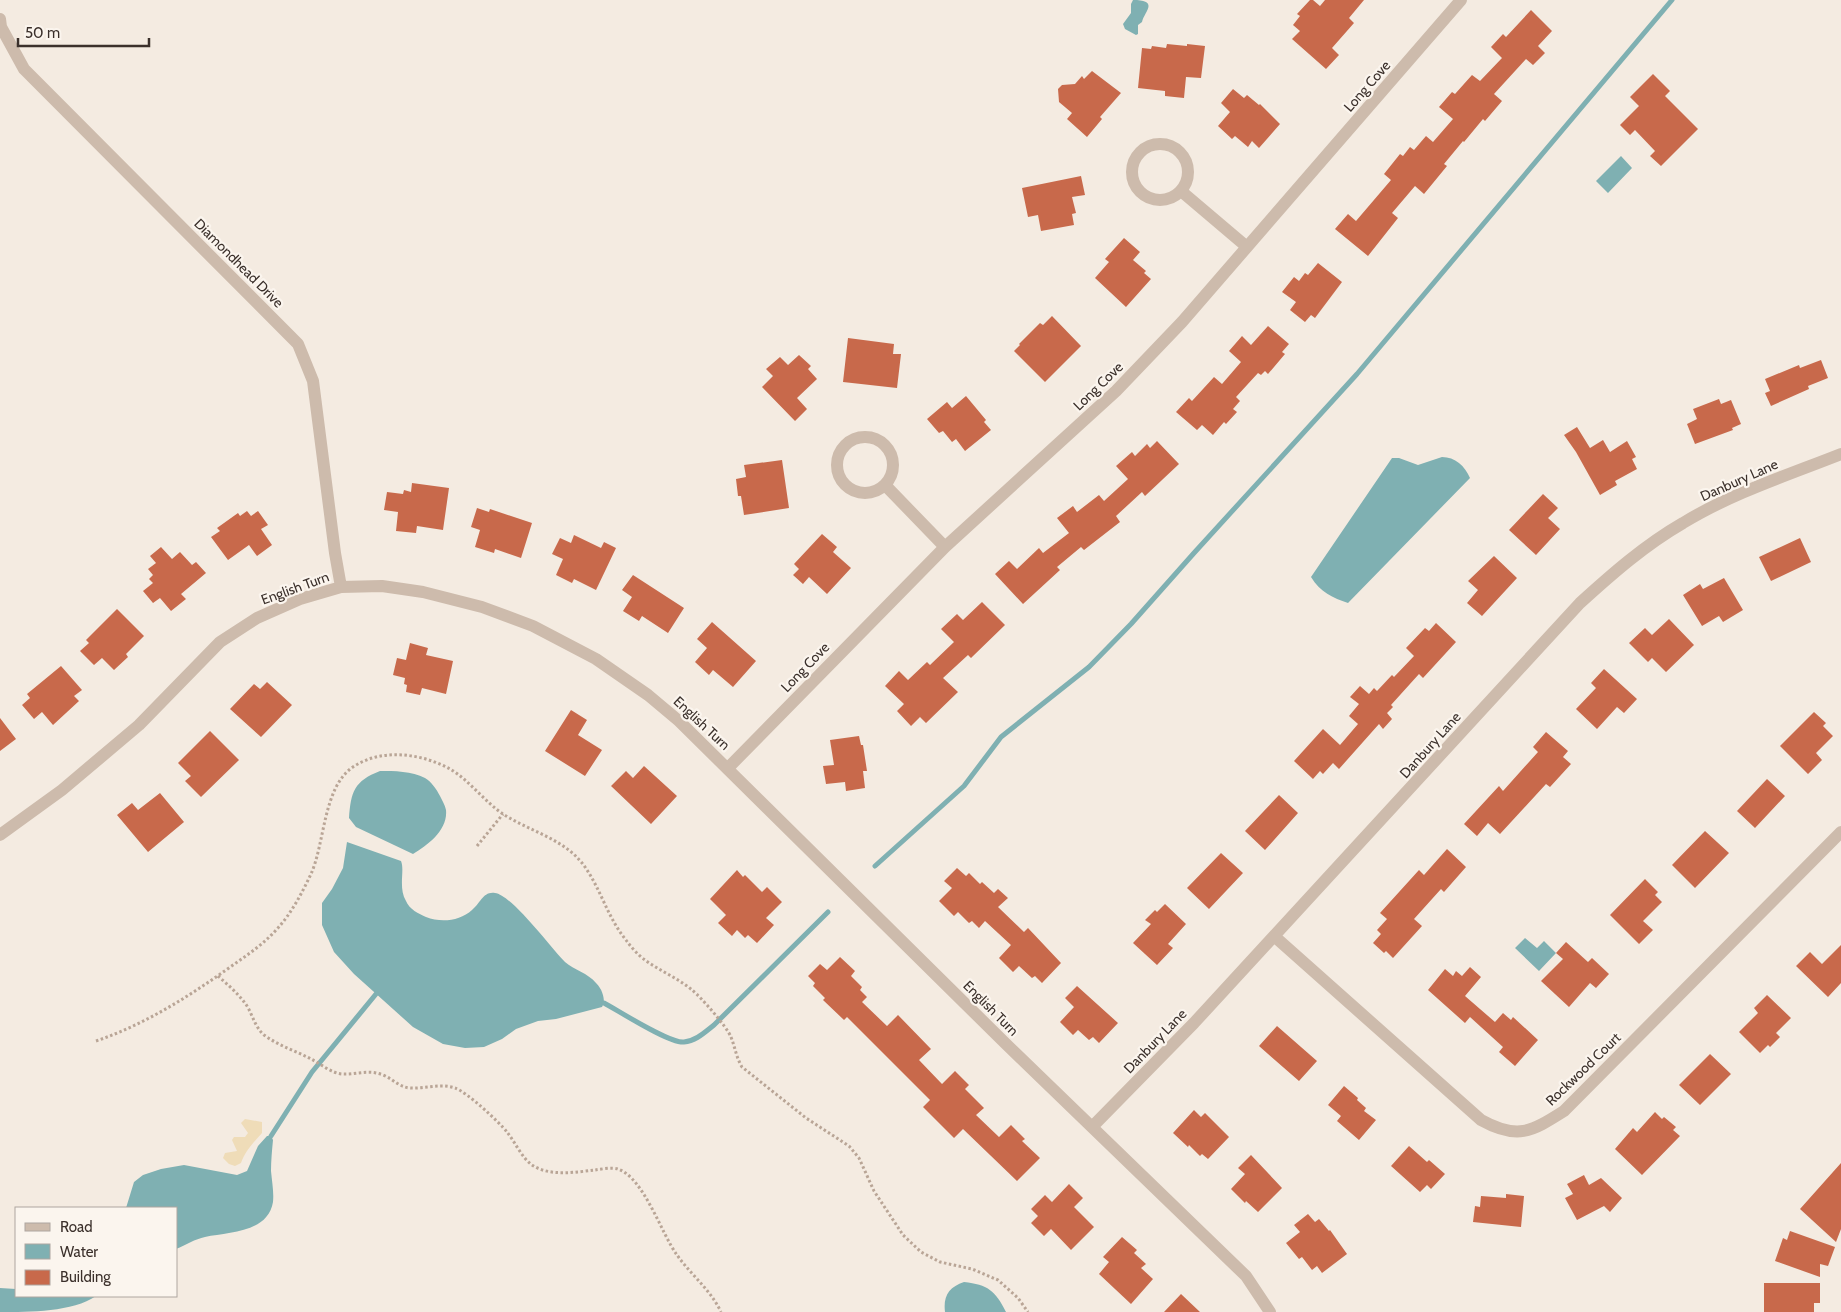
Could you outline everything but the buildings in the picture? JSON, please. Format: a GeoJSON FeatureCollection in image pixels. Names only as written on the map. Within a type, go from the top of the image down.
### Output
{"type":"FeatureCollection","features":[{"type":"Feature","properties":{"kind":"street","name":"Long Cove"},"geometry":{"type":"LineString","coordinates":[[728,768],[946,548],[1116,391],[1182,322],[1461,0]]}},
{"type":"Feature","properties":{"kind":"street","name":"Diamondhead Drive"},"geometry":{"type":"LineString","coordinates":[[0,18],[1,26],[24,68],[298,344],[314,382],[335,553],[341,587]]}},
{"type":"Feature","properties":{"kind":"street"},"geometry":{"type":"LineString","coordinates":[[1155,144],[1165,144],[1174,148],[1182,155],[1188,173],[1186,183],[1181,191],[1173,197],[1164,200],[1154,200],[1145,197],[1133,182],[1131,172],[1133,162],[1138,154],[1155,144]]}},
{"type":"Feature","properties":{"kind":"street"},"geometry":{"type":"LineString","coordinates":[[1181,191],[1247,248]]}},
{"type":"Feature","properties":{"kind":"street"},"geometry":{"type":"LineString","coordinates":[[860,437],[872,437],[883,443],[890,452],[893,464],[891,475],[885,485],[875,492],[863,494],[851,490],[842,483],[837,472],[836,460],[840,449],[849,441],[860,437]]}},
{"type":"Feature","properties":{"kind":"street","name":"Danbury Lane"},"geometry":{"type":"LineString","coordinates":[[1092,1127],[1194,1023],[1580,603],[1614,572],[1647,546],[1683,522],[1726,500],[1841,454]]}},
{"type":"Feature","properties":{"kind":"street"},"geometry":{"type":"LineString","coordinates":[[885,485],[946,548]]}},
{"type":"Feature","properties":{"kind":"street","name":"English Turn"},"geometry":{"type":"LineString","coordinates":[[0,835],[62,790],[140,724],[220,642],[257,618],[300,599],[341,587],[382,586],[424,592],[482,606],[533,626],[596,658],[648,695],[679,721],[1005,1043],[1246,1276],[1270,1312]]}},
{"type":"Feature","properties":{"kind":"street","name":"Rockwood Court"},"geometry":{"type":"LineString","coordinates":[[1274,936],[1481,1120],[1495,1128],[1511,1132],[1528,1130],[1543,1124],[1564,1111],[1841,832]]}},
{"type":"Feature","properties":{"kind":"path"},"geometry":{"type":"LineString","coordinates":[[96,1041],[121,1032],[170,1007],[259,947],[279,928],[298,899],[312,872],[320,848],[330,803],[339,782],[351,768],[372,757],[397,754],[427,759],[452,770],[504,814],[568,849],[583,864],[609,914],[625,939],[643,959],[693,991],[730,1035],[736,1057],[742,1067],[806,1118],[849,1146],[859,1158],[874,1192],[903,1235],[921,1252],[940,1262],[972,1269],[998,1280],[1018,1298],[1028,1312]]}},
{"type":"Feature","properties":{"kind":"path"},"geometry":{"type":"LineString","coordinates":[[477,846],[504,814]]}},
{"type":"Feature","properties":{"kind":"path"},"geometry":{"type":"LineString","coordinates":[[218,976],[236,992],[262,1033],[276,1043],[327,1068],[341,1074],[363,1072],[382,1074],[400,1085],[410,1088],[434,1085],[455,1088],[468,1096],[506,1131],[532,1165],[549,1172],[572,1173],[603,1168],[618,1169],[631,1178],[644,1194],[677,1255],[716,1301],[721,1312]]}},
{"type":"Feature","properties":{"kind":"sand"},"geometry":{"type":"Polygon","coordinates":[[[245,1119],[262,1122],[262,1133],[247,1151],[241,1163],[235,1166],[229,1164],[223,1158],[225,1153],[237,1151],[232,1140],[234,1137],[245,1137],[248,1133],[241,1123],[245,1119]]]}},
{"type":"Feature","properties":{"kind":"water"},"geometry":{"type":"Polygon","coordinates":[[[1133,0],[1148,4],[1142,22],[1138,25],[1138,34],[1136,35],[1125,29],[1123,24],[1131,13],[1133,0]]]}},
{"type":"Feature","properties":{"kind":"water"},"geometry":{"type":"Polygon","coordinates":[[[1621,156],[1632,168],[1608,193],[1596,181],[1621,156]]]}},
{"type":"Feature","properties":{"kind":"water"},"geometry":{"type":"Polygon","coordinates":[[[1447,457],[1459,463],[1470,478],[1348,603],[1332,597],[1318,587],[1311,577],[1392,458],[1399,458],[1418,465],[1447,457]]]}},
{"type":"Feature","properties":{"kind":"water"},"geometry":{"type":"Polygon","coordinates":[[[380,771],[397,771],[425,778],[436,788],[445,806],[446,817],[444,824],[436,836],[413,854],[356,827],[349,818],[353,794],[359,783],[380,771]]]}},
{"type":"Feature","properties":{"kind":"water"},"geometry":{"type":"Polygon","coordinates":[[[347,842],[401,861],[402,891],[407,904],[417,913],[426,917],[438,920],[456,919],[472,910],[487,894],[495,893],[502,896],[521,912],[565,962],[598,985],[604,998],[602,1007],[556,1019],[538,1021],[516,1029],[502,1039],[484,1047],[465,1048],[443,1044],[413,1027],[354,974],[334,952],[322,925],[322,903],[343,868],[347,842]]]}},
{"type":"Feature","properties":{"kind":"water"},"geometry":{"type":"Polygon","coordinates":[[[1525,938],[1537,948],[1544,941],[1556,953],[1539,971],[1515,948],[1525,938]]]}},
{"type":"Feature","properties":{"kind":"water"},"geometry":{"type":"Polygon","coordinates":[[[267,1136],[271,1136],[273,1140],[271,1171],[273,1202],[270,1212],[264,1220],[255,1225],[235,1232],[201,1238],[178,1248],[178,1207],[126,1207],[134,1182],[143,1175],[161,1169],[184,1165],[237,1175],[247,1171],[258,1146],[267,1136]]]}},
{"type":"Feature","properties":{"kind":"water"},"geometry":{"type":"Polygon","coordinates":[[[964,1282],[979,1285],[990,1290],[998,1298],[1006,1312],[945,1312],[945,1301],[948,1293],[951,1289],[964,1282]]]}},
{"type":"Feature","properties":{"kind":"water"},"geometry":{"type":"Polygon","coordinates":[[[0,1288],[15,1289],[15,1297],[94,1297],[76,1305],[51,1310],[0,1312],[0,1288]]]}},
{"type":"Feature","properties":{"kind":"waterway"},"geometry":{"type":"LineString","coordinates":[[875,866],[964,786],[1001,737],[1089,667],[1131,624],[1357,374],[1672,0]]}},
{"type":"Feature","properties":{"kind":"waterway"},"geometry":{"type":"LineString","coordinates":[[604,1003],[668,1038],[684,1042],[692,1040],[714,1025],[828,912]]}},
{"type":"Feature","properties":{"kind":"waterway"},"geometry":{"type":"LineString","coordinates":[[271,1136],[312,1072],[376,994]]}}]}
